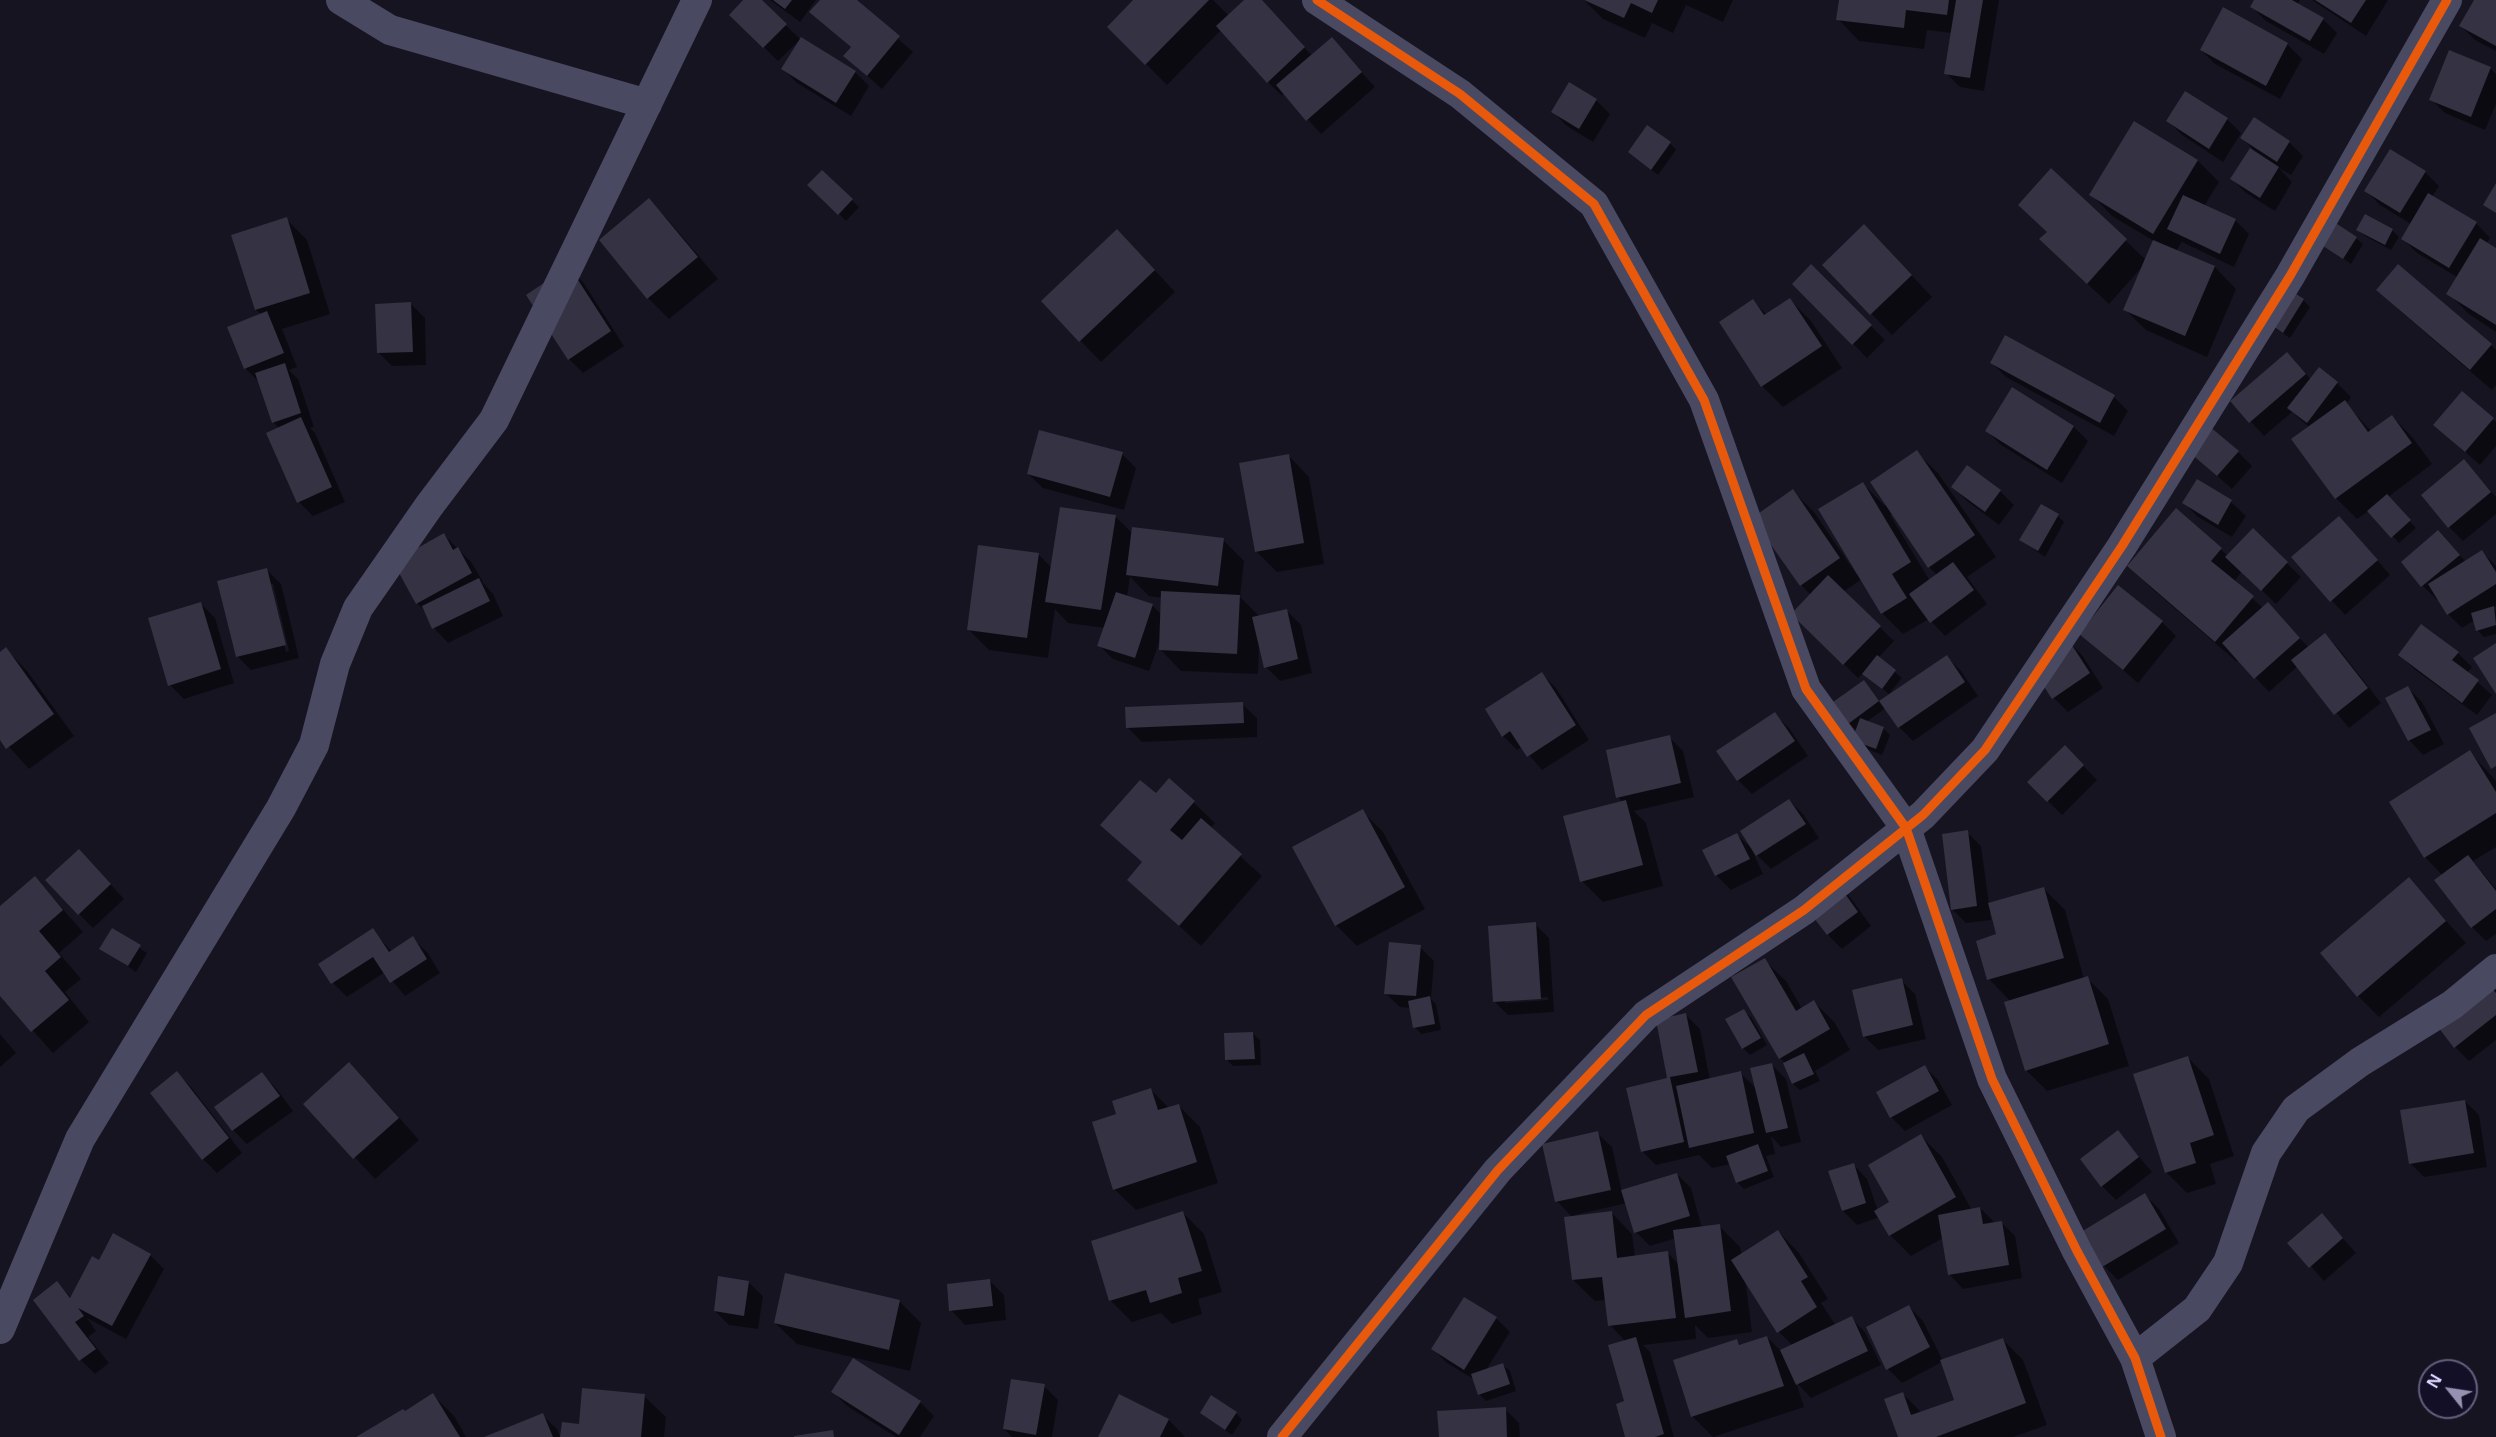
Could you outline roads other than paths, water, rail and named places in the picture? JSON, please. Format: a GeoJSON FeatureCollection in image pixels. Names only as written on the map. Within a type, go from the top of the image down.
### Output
{"type":"FeatureCollection","features":[{"type":"Feature","properties":{"kind":"street"},"geometry":{"type":"LineString","coordinates":[[341,0],[390,30],[647,104]]}},
{"type":"Feature","properties":{"kind":"street"},"geometry":{"type":"LineString","coordinates":[[0,1329],[80,1139],[281,807],[314,745],[335,664],[358,608],[429,506],[494,420],[697,0]]}},
{"type":"Feature","properties":{"kind":"street"},"geometry":{"type":"LineString","coordinates":[[1317,0],[1460,94],[1594,204],[1704,400],[1806,689],[1906,828],[1992,1079],[2077,1251],[2135,1358],[2161,1437]]}},
{"type":"Feature","properties":{"kind":"street"},"geometry":{"type":"LineString","coordinates":[[1282,1437],[1498,1170],[1646,1015],[1804,910],[1923,815],[1985,750],[2122,546],[2290,276],[2447,0]]}},
{"type":"Feature","properties":{"kind":"street"},"geometry":{"type":"LineString","coordinates":[[2135,1358],[2197,1309],[2228,1263],[2266,1153],[2296,1109],[2361,1062],[2452,1005],[2496,969]]}}]}
